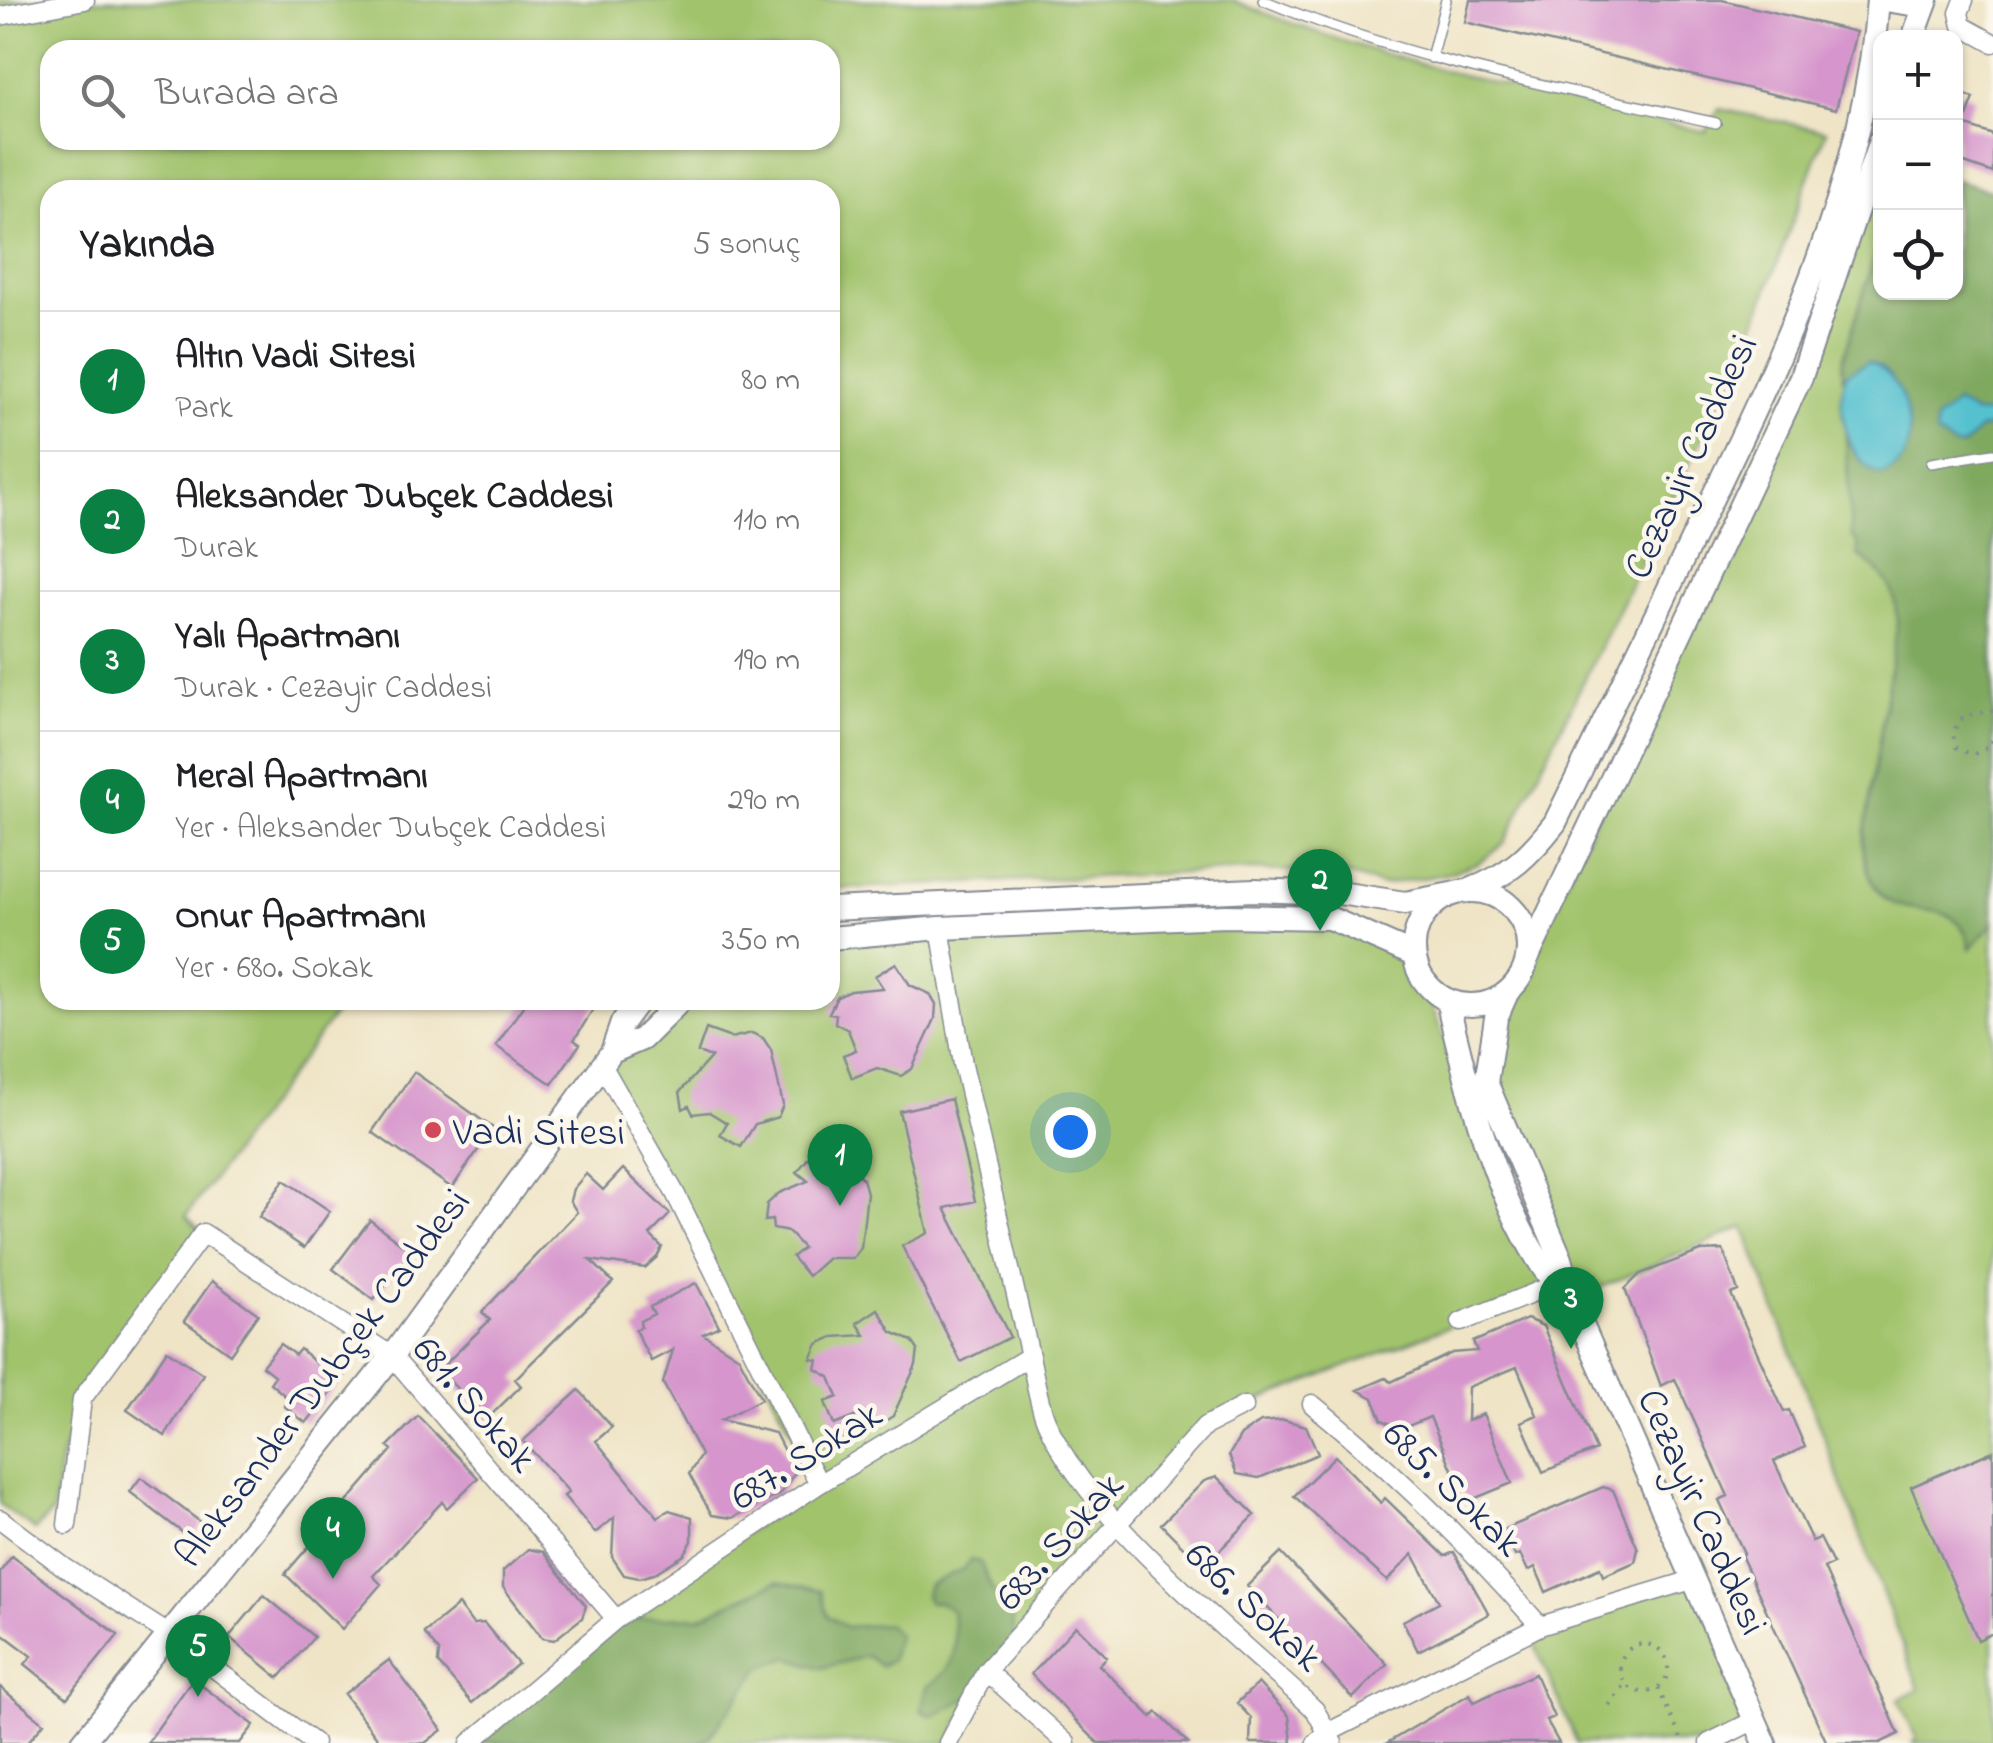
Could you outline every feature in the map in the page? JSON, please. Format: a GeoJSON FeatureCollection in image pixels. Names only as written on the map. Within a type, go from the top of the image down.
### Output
{"type":"FeatureCollection","features":[{"type":"Feature","properties":{"kind":"main road"},"geometry":{"type":"LineString","coordinates":[[1882,0],[1911,4],[1925,0]]}},
{"type":"Feature","properties":{"kind":"main road","name":"Cezayir Caddesi"},"geometry":{"type":"LineString","coordinates":[[1528,960],[1801,377],[1862,165],[1882,0]]}},
{"type":"Feature","properties":{"kind":"main road"},"geometry":{"type":"LineString","coordinates":[[1916,30],[1925,0]]}},
{"type":"Feature","properties":{"kind":"main road","name":"Cezayir Caddesi"},"geometry":{"type":"LineString","coordinates":[[1460,892],[1501,878],[1527,859],[1555,823],[1778,364],[1862,165],[1873,150]]}},
{"type":"Feature","properties":{"kind":"main road"},"geometry":{"type":"LineString","coordinates":[[840,909],[1254,890],[1338,892],[1405,903],[1460,892],[1488,892],[1518,913],[1526,929],[1528,960],[1518,982],[1486,1004],[1466,1006],[1447,1000],[1431,989],[1414,955],[1422,918],[1460,892]]}},
{"type":"Feature","properties":{"kind":"main road"},"geometry":{"type":"LineString","coordinates":[[840,937],[940,928],[1224,916],[1329,918],[1414,955]]}},
{"type":"Feature","properties":{"kind":"main road","name":"Cezayir Caddesi"},"geometry":{"type":"LineString","coordinates":[[1494,1132],[1486,1082],[1496,1018],[1507,993]]}},
{"type":"Feature","properties":{"kind":"main road","name":"Cezayir Caddesi"},"geometry":{"type":"LineString","coordinates":[[1447,1000],[1494,1132],[1553,1272],[1575,1309],[1765,1743]]}},
{"type":"Feature","properties":{"kind":"main road"},"geometry":{"type":"LineString","coordinates":[[607,1058],[632,1010]]}},
{"type":"Feature","properties":{"kind":"main road"},"geometry":{"type":"LineString","coordinates":[[607,1058],[642,1039],[671,1010]]}},
{"type":"Feature","properties":{"kind":"main road","name":"Aleksander Dubçek Caddesi"},"geometry":{"type":"LineString","coordinates":[[82,1743],[392,1356],[607,1058]]}},
{"type":"Feature","properties":{"kind":"street"},"geometry":{"type":"LineString","coordinates":[[0,16],[85,0]]}},
{"type":"Feature","properties":{"kind":"street"},"geometry":{"type":"LineString","coordinates":[[1964,0],[1959,13],[1962,26],[1993,44]]}},
{"type":"Feature","properties":{"kind":"street"},"geometry":{"type":"LineString","coordinates":[[940,928],[963,1064],[1046,1422],[1076,1474],[1119,1526]]}},
{"type":"Feature","properties":{"kind":"street"},"geometry":{"type":"LineString","coordinates":[[607,1058],[819,1484]]}},
{"type":"Feature","properties":{"kind":"street","name":"681. Sokak"},"geometry":{"type":"LineString","coordinates":[[67,1526],[82,1398],[204,1234],[392,1356],[616,1619]]}},
{"type":"Feature","properties":{"kind":"street"},"geometry":{"type":"LineString","coordinates":[[1462,1322],[1553,1272]]}},
{"type":"Feature","properties":{"kind":"street","name":"687. Sokak"},"geometry":{"type":"LineString","coordinates":[[470,1743],[616,1619],[819,1484],[1030,1356]]}},
{"type":"Feature","properties":{"kind":"street","name":"685. Sokak"},"geometry":{"type":"LineString","coordinates":[[1312,1404],[1424,1502],[1540,1626]]}},
{"type":"Feature","properties":{"kind":"street","name":"683. Sokak"},"geometry":{"type":"LineString","coordinates":[[948,1743],[986,1671],[1205,1426],[1244,1406]]}},
{"type":"Feature","properties":{"kind":"street"},"geometry":{"type":"LineString","coordinates":[[0,1519],[64,1567],[170,1634],[314,1743]]}},
{"type":"Feature","properties":{"kind":"street","name":"686. Sokak"},"geometry":{"type":"LineString","coordinates":[[1119,1526],[1315,1710],[1325,1740]]}},
{"type":"Feature","properties":{"kind":"street"},"geometry":{"type":"LineString","coordinates":[[1325,1740],[1540,1626],[1692,1580]]}},
{"type":"Feature","properties":{"kind":"street"},"geometry":{"type":"LineString","coordinates":[[986,1671],[1066,1743]]}},
{"type":"Feature","properties":{"kind":"street"},"geometry":{"type":"LineString","coordinates":[[1709,1743],[1755,1720]]}},
{"type":"Feature","properties":{"kind":"lane"},"geometry":{"type":"LineString","coordinates":[[1263,0],[1322,25],[1431,58],[1716,123]]}},
{"type":"Feature","properties":{"kind":"lane"},"geometry":{"type":"LineString","coordinates":[[1431,58],[1446,0]]}},
{"type":"Feature","properties":{"kind":"lane"},"geometry":{"type":"LineString","coordinates":[[1931,462],[1993,453]]}},
{"type":"Feature","properties":{"kind":"path"},"geometry":{"type":"LineString","coordinates":[[1993,711],[1967,715],[1954,730],[1954,739],[1956,747],[1972,755],[1989,748],[1993,740]]}},
{"type":"Feature","properties":{"kind":"path"},"geometry":{"type":"LineString","coordinates":[[1650,1645],[1664,1654],[1668,1668],[1658,1688],[1644,1692],[1626,1684],[1621,1674],[1622,1658],[1634,1646],[1650,1645]]}},
{"type":"Feature","properties":{"kind":"path"},"geometry":{"type":"LineString","coordinates":[[1609,1706],[1626,1684]]}},
{"type":"Feature","properties":{"kind":"path"},"geometry":{"type":"LineString","coordinates":[[1658,1688],[1683,1743]]}},
{"type":"Feature","properties":{"kind":"green space"},"geometry":{"type":"Polygon","coordinates":[[[0,0],[1232,0],[1407,60],[1706,132],[1719,109],[1826,131],[1746,348],[1504,844],[1478,863],[1446,874],[1381,885],[1336,872],[1251,870],[840,889],[840,180],[40,180],[40,1010],[338,1010],[186,1216],[203,1233],[82,1399],[61,1457],[53,1512],[35,1530],[0,1504],[0,0]]]}},
{"type":"Feature","properties":{"kind":"green space"},"geometry":{"type":"Polygon","coordinates":[[[1873,177],[1873,300],[1963,300],[1963,182],[1993,191],[1993,1743],[1911,1743],[1917,1740],[1899,1699],[1919,1689],[1744,1227],[1573,1299],[1505,1127],[1489,1050],[1507,993],[1527,965],[1801,377],[1873,177]]]}},
{"type":"Feature","properties":{"kind":"green space"},"geometry":{"type":"Polygon","coordinates":[[[1963,182],[1993,191],[1993,924],[1970,949],[1961,927],[1948,916],[1897,905],[1881,895],[1870,876],[1863,842],[1898,621],[1895,599],[1887,583],[1858,555],[1858,543],[1851,537],[1842,363],[1873,262],[1873,300],[1963,300],[1963,182]]]}},
{"type":"Feature","properties":{"kind":"green space"},"geometry":{"type":"Polygon","coordinates":[[[1329,918],[1376,936],[1419,973],[1475,1119],[1554,1285],[1245,1406],[1205,1426],[987,1671],[948,1743],[470,1743],[616,1619],[819,1484],[602,1065],[669,1010],[840,1010],[840,938],[1329,918]]]}},
{"type":"Feature","properties":{"kind":"green space"},"geometry":{"type":"Polygon","coordinates":[[[970,1560],[980,1562],[993,1591],[1011,1609],[1014,1641],[973,1695],[933,1716],[921,1711],[927,1687],[950,1663],[954,1636],[952,1611],[939,1602],[929,1602],[926,1595],[929,1585],[964,1568],[970,1560]]]}},
{"type":"Feature","properties":{"kind":"green space"},"geometry":{"type":"Polygon","coordinates":[[[1692,1580],[1755,1720],[1709,1743],[1577,1743],[1529,1631],[1692,1580]]]}},
{"type":"Feature","properties":{"kind":"green space"},"geometry":{"type":"Polygon","coordinates":[[[776,1582],[821,1591],[827,1615],[846,1627],[887,1624],[898,1635],[891,1660],[881,1666],[867,1656],[821,1668],[787,1657],[760,1668],[710,1736],[699,1743],[470,1743],[616,1619],[700,1617],[776,1582]]]}},
{"type":"Feature","properties":{"kind":"water"},"geometry":{"type":"Polygon","coordinates":[[[1867,362],[1881,368],[1893,381],[1908,416],[1905,453],[1896,466],[1881,474],[1860,459],[1846,432],[1843,416],[1846,374],[1867,362]]]}},
{"type":"Feature","properties":{"kind":"water"},"geometry":{"type":"Polygon","coordinates":[[[1956,403],[1974,413],[1993,414],[1993,427],[1979,429],[1962,447],[1936,435],[1936,420],[1956,403]]]}},
{"type":"Feature","properties":{"kind":"building"},"geometry":{"type":"Polygon","coordinates":[[[1470,0],[1722,0],[1856,32],[1836,109],[1465,22],[1470,0]]]}},
{"type":"Feature","properties":{"kind":"building"},"geometry":{"type":"Polygon","coordinates":[[[1963,94],[1974,98],[1964,125],[1993,135],[1993,173],[1963,162],[1963,94]]]}},
{"type":"Feature","properties":{"kind":"building"},"geometry":{"type":"Polygon","coordinates":[[[896,963],[910,985],[930,994],[936,1004],[935,1019],[912,1069],[901,1076],[877,1068],[852,1078],[843,1055],[856,1050],[848,1030],[835,1023],[836,1014],[829,1013],[840,1010],[840,996],[883,988],[875,976],[896,963]]]}},
{"type":"Feature","properties":{"kind":"building"},"geometry":{"type":"Polygon","coordinates":[[[520,1010],[593,1010],[574,1040],[580,1044],[552,1084],[496,1046],[520,1010]]]}},
{"type":"Feature","properties":{"kind":"building"},"geometry":{"type":"Polygon","coordinates":[[[706,1029],[731,1038],[752,1033],[763,1038],[771,1050],[783,1105],[778,1117],[755,1124],[741,1147],[720,1135],[727,1123],[709,1112],[693,1114],[689,1106],[683,1109],[680,1092],[711,1057],[698,1052],[706,1029]]]}},
{"type":"Feature","properties":{"kind":"building","name":"Vadi Sitesi"},"geometry":{"type":"Polygon","coordinates":[[[414,1072],[493,1128],[452,1188],[372,1132],[414,1072]]]}},
{"type":"Feature","properties":{"kind":"building"},"geometry":{"type":"Polygon","coordinates":[[[951,1099],[975,1201],[945,1208],[1010,1337],[961,1362],[902,1246],[928,1233],[899,1111],[951,1099]]]}},
{"type":"Feature","properties":{"kind":"building"},"geometry":{"type":"Polygon","coordinates":[[[813,1152],[833,1169],[855,1171],[863,1179],[867,1193],[861,1248],[853,1258],[828,1258],[808,1276],[792,1257],[803,1248],[788,1232],[773,1229],[772,1220],[765,1221],[767,1204],[779,1193],[808,1181],[797,1172],[813,1152]]]}},
{"type":"Feature","properties":{"kind":"building"},"geometry":{"type":"Polygon","coordinates":[[[623,1169],[670,1214],[650,1235],[662,1247],[657,1257],[645,1268],[590,1260],[613,1282],[515,1379],[521,1386],[487,1419],[439,1370],[490,1320],[482,1312],[577,1212],[570,1201],[573,1189],[586,1174],[603,1190],[623,1169]]]}},
{"type":"Feature","properties":{"kind":"building"},"geometry":{"type":"Polygon","coordinates":[[[284,1180],[330,1211],[304,1248],[259,1217],[284,1180]]]}},
{"type":"Feature","properties":{"kind":"building"},"geometry":{"type":"Polygon","coordinates":[[[370,1220],[411,1251],[374,1300],[333,1269],[370,1220]]]}},
{"type":"Feature","properties":{"kind":"building"},"geometry":{"type":"Polygon","coordinates":[[[1723,1250],[1738,1291],[1731,1294],[1784,1412],[1789,1410],[1805,1447],[1774,1461],[1812,1541],[1820,1538],[1833,1564],[1824,1568],[1899,1734],[1880,1743],[1827,1743],[1741,1555],[1744,1553],[1719,1500],[1728,1496],[1675,1379],[1661,1386],[1625,1289],[1640,1274],[1701,1251],[1723,1250]]]}},
{"type":"Feature","properties":{"kind":"building"},"geometry":{"type":"Polygon","coordinates":[[[212,1281],[258,1314],[230,1354],[184,1321],[212,1281]]]}},
{"type":"Feature","properties":{"kind":"building"},"geometry":{"type":"Polygon","coordinates":[[[696,1283],[719,1326],[703,1334],[739,1357],[761,1399],[721,1420],[775,1433],[795,1473],[779,1495],[732,1518],[712,1515],[689,1474],[701,1455],[663,1383],[673,1350],[651,1361],[635,1330],[641,1327],[640,1321],[654,1314],[650,1307],[696,1283]]]}},
{"type":"Feature","properties":{"kind":"building"},"geometry":{"type":"Polygon","coordinates":[[[878,1309],[892,1332],[912,1341],[918,1350],[916,1365],[893,1416],[882,1423],[859,1415],[834,1425],[825,1402],[838,1397],[830,1377],[816,1369],[818,1360],[811,1359],[818,1344],[833,1337],[865,1335],[857,1323],[878,1309]]]}},
{"type":"Feature","properties":{"kind":"building"},"geometry":{"type":"Polygon","coordinates":[[[1527,1319],[1543,1326],[1596,1450],[1543,1472],[1521,1422],[1537,1415],[1517,1367],[1468,1387],[1467,1421],[1483,1414],[1512,1483],[1466,1502],[1430,1417],[1401,1429],[1382,1420],[1373,1398],[1358,1390],[1386,1378],[1391,1382],[1452,1353],[1477,1351],[1473,1342],[1527,1319]]]}},
{"type":"Feature","properties":{"kind":"building"},"geometry":{"type":"Polygon","coordinates":[[[280,1344],[295,1355],[300,1349],[316,1363],[320,1357],[328,1363],[332,1358],[348,1371],[306,1423],[284,1406],[289,1399],[270,1383],[275,1376],[262,1366],[280,1344]]]}},
{"type":"Feature","properties":{"kind":"building"},"geometry":{"type":"Polygon","coordinates":[[[167,1350],[203,1374],[165,1436],[127,1410],[167,1350]]]}},
{"type":"Feature","properties":{"kind":"building"},"geometry":{"type":"Polygon","coordinates":[[[579,1390],[612,1427],[596,1441],[658,1517],[669,1510],[692,1517],[692,1541],[684,1555],[653,1574],[639,1578],[624,1575],[612,1557],[614,1518],[595,1533],[564,1496],[569,1492],[523,1441],[579,1390]]]}},
{"type":"Feature","properties":{"kind":"building"},"geometry":{"type":"Polygon","coordinates":[[[418,1416],[478,1478],[447,1508],[442,1502],[373,1576],[381,1584],[342,1629],[285,1574],[392,1450],[388,1446],[418,1416]]]}},
{"type":"Feature","properties":{"kind":"building"},"geometry":{"type":"Polygon","coordinates":[[[1284,1420],[1306,1426],[1318,1454],[1259,1478],[1237,1474],[1229,1455],[1241,1435],[1261,1422],[1284,1420]]]}},
{"type":"Feature","properties":{"kind":"building"},"geometry":{"type":"Polygon","coordinates":[[[1993,1451],[1993,1633],[1978,1640],[1911,1487],[1993,1451]]]}},
{"type":"Feature","properties":{"kind":"building"},"geometry":{"type":"Polygon","coordinates":[[[1335,1456],[1381,1503],[1385,1498],[1445,1556],[1454,1552],[1489,1614],[1418,1651],[1403,1621],[1439,1602],[1413,1554],[1387,1581],[1294,1496],[1335,1456]]]}},
{"type":"Feature","properties":{"kind":"building"},"geometry":{"type":"Polygon","coordinates":[[[141,1477],[203,1524],[191,1539],[130,1492],[141,1477]]]}},
{"type":"Feature","properties":{"kind":"building"},"geometry":{"type":"Polygon","coordinates":[[[1217,1477],[1255,1515],[1203,1567],[1161,1524],[1204,1481],[1217,1477]]]}},
{"type":"Feature","properties":{"kind":"building"},"geometry":{"type":"Polygon","coordinates":[[[1603,1487],[1613,1490],[1638,1549],[1635,1562],[1603,1576],[1600,1568],[1546,1592],[1535,1567],[1528,1571],[1520,1554],[1515,1556],[1503,1530],[1603,1487]]]}},
{"type":"Feature","properties":{"kind":"building"},"geometry":{"type":"Polygon","coordinates":[[[528,1549],[543,1552],[586,1606],[582,1618],[554,1640],[542,1638],[503,1587],[503,1571],[528,1549]]]}},
{"type":"Feature","properties":{"kind":"building"},"geometry":{"type":"Polygon","coordinates":[[[1281,1553],[1387,1664],[1353,1698],[1247,1586],[1281,1553]]]}},
{"type":"Feature","properties":{"kind":"building"},"geometry":{"type":"Polygon","coordinates":[[[12,1556],[118,1635],[67,1698],[25,1664],[32,1656],[0,1632],[0,1572],[12,1556]]]}},
{"type":"Feature","properties":{"kind":"building"},"geometry":{"type":"Polygon","coordinates":[[[264,1595],[314,1637],[279,1678],[229,1637],[264,1595]]]}},
{"type":"Feature","properties":{"kind":"building"},"geometry":{"type":"Polygon","coordinates":[[[458,1605],[473,1624],[484,1623],[518,1664],[472,1703],[438,1663],[439,1652],[424,1633],[458,1605]]]}},
{"type":"Feature","properties":{"kind":"building"},"geometry":{"type":"Polygon","coordinates":[[[1076,1626],[1107,1657],[1099,1665],[1152,1717],[1157,1712],[1188,1743],[1098,1743],[1075,1720],[1031,1674],[1076,1626]]]}},
{"type":"Feature","properties":{"kind":"building"},"geometry":{"type":"Polygon","coordinates":[[[389,1660],[442,1730],[425,1743],[381,1743],[344,1694],[389,1660]]]}},
{"type":"Feature","properties":{"kind":"building"},"geometry":{"type":"Polygon","coordinates":[[[1535,1674],[1554,1717],[1546,1720],[1559,1743],[1387,1743],[1470,1694],[1474,1702],[1535,1674]]]}},
{"type":"Feature","properties":{"kind":"building"},"geometry":{"type":"Polygon","coordinates":[[[193,1679],[254,1725],[240,1743],[147,1743],[193,1679]]]}},
{"type":"Feature","properties":{"kind":"building"},"geometry":{"type":"Polygon","coordinates":[[[1258,1683],[1289,1716],[1292,1743],[1250,1743],[1251,1718],[1237,1703],[1258,1683]]]}},
{"type":"Feature","properties":{"kind":"building"},"geometry":{"type":"Polygon","coordinates":[[[0,1687],[44,1723],[27,1743],[0,1743],[0,1687]]]}},
{"type":"Feature","properties":{"kind":"place","name":"Aleksander Dubçek Caddesi"},"geometry":{"type":"Point","coordinates":[1320,931]}},
{"type":"Feature","properties":{"kind":"place","name":"Vadi Sitesi"},"geometry":{"type":"Point","coordinates":[433,1130]}},
{"type":"Feature","properties":{"kind":"place","name":"Altın Vadi Sitesi"},"geometry":{"type":"Point","coordinates":[840,1206]}},
{"type":"Feature","properties":{"kind":"place","name":"Yalı Apartmanı"},"geometry":{"type":"Point","coordinates":[1571,1349]}},
{"type":"Feature","properties":{"kind":"place","name":"Meral Apartmanı"},"geometry":{"type":"Point","coordinates":[333,1579]}},
{"type":"Feature","properties":{"kind":"place","name":"Onur Apartmanı"},"geometry":{"type":"Point","coordinates":[198,1697]}}]}
